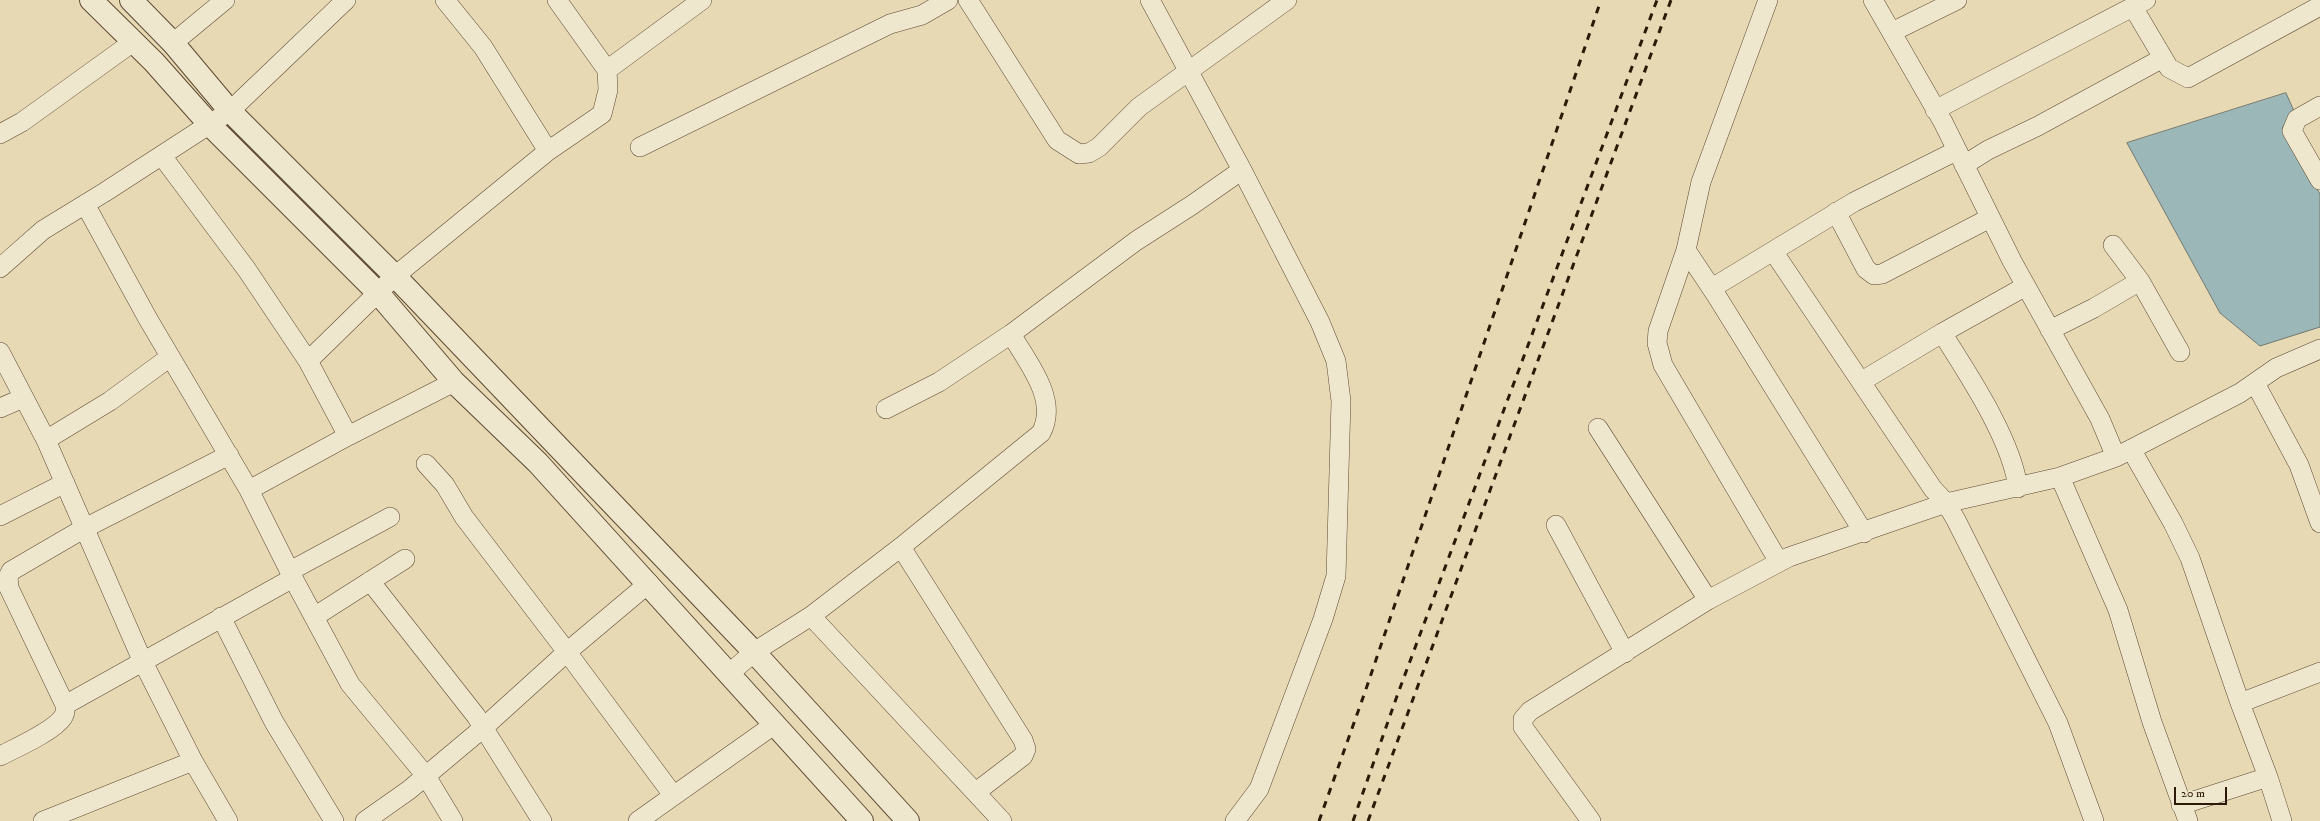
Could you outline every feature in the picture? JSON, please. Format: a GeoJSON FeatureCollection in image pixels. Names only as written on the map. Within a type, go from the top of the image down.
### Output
{"type":"FeatureCollection","features":[{"type":"Feature","properties":{"kind":"street"},"geometry":{"type":"LineString","coordinates":[[91,0],[133,42],[210,125],[378,292],[454,382],[538,463],[862,821]]}},
{"type":"Feature","properties":{"kind":"street"},"geometry":{"type":"LineString","coordinates":[[132,0],[173,43],[230,111],[395,276],[754,652],[908,821]]}},
{"type":"Feature","properties":{"kind":"street"},"geometry":{"type":"LineString","coordinates":[[173,43],[225,0]]}},
{"type":"Feature","properties":{"kind":"street"},"geometry":{"type":"LineString","coordinates":[[0,268],[43,230],[162,156],[230,111],[346,0]]}},
{"type":"Feature","properties":{"kind":"street"},"geometry":{"type":"LineString","coordinates":[[445,0],[483,47],[548,151]]}},
{"type":"Feature","properties":{"kind":"street"},"geometry":{"type":"LineString","coordinates":[[308,361],[395,276],[548,151],[602,114],[608,90],[607,70],[557,0]]}},
{"type":"Feature","properties":{"kind":"street"},"geometry":{"type":"LineString","coordinates":[[607,70],[702,0]]}},
{"type":"Feature","properties":{"kind":"street"},"geometry":{"type":"LineString","coordinates":[[640,147],[890,24],[922,15],[948,0]]}},
{"type":"Feature","properties":{"kind":"street"},"geometry":{"type":"LineString","coordinates":[[968,0],[1057,140],[1079,154],[1089,153],[1098,147],[1139,107],[1189,73],[1287,0]]}},
{"type":"Feature","properties":{"kind":"street"},"geometry":{"type":"LineString","coordinates":[[1150,0],[1242,170],[1320,322],[1336,361],[1341,401],[1336,576],[1323,619],[1259,789],[1235,821]]}},
{"type":"Feature","properties":{"kind":"street"},"geometry":{"type":"LineString","coordinates":[[1768,0],[1701,182],[1686,250],[1658,331],[1657,343],[1659,355],[1663,365],[1779,562]]}},
{"type":"Feature","properties":{"kind":"street"},"geometry":{"type":"LineString","coordinates":[[1873,0],[1935,110],[2026,286],[2100,419],[2173,523],[2190,558],[2240,703],[2268,777],[2282,821]]}},
{"type":"Feature","properties":{"kind":"street"},"geometry":{"type":"LineString","coordinates":[[1892,32],[1957,0]]}},
{"type":"Feature","properties":{"kind":"street"},"geometry":{"type":"LineString","coordinates":[[1935,110],[2139,4],[2169,68],[2188,78],[2320,6]]}},
{"type":"Feature","properties":{"kind":"street"},"geometry":{"type":"LineString","coordinates":[[0,134],[22,122],[133,42]]}},
{"type":"Feature","properties":{"kind":"street"},"geometry":{"type":"LineString","coordinates":[[1712,288],[1836,212],[1960,158],[1988,150],[2038,126],[2163,58]]}},
{"type":"Feature","properties":{"kind":"street"},"geometry":{"type":"LineString","coordinates":[[2320,106],[2297,119],[2292,131],[2320,180]]}},
{"type":"Feature","properties":{"kind":"street"},"geometry":{"type":"LineString","coordinates":[[162,156],[247,270],[308,361],[348,436]]}},
{"type":"Feature","properties":{"kind":"street"},"geometry":{"type":"LineString","coordinates":[[886,409],[939,382],[1012,334],[1136,241],[1192,205],[1242,170]]}},
{"type":"Feature","properties":{"kind":"street"},"geometry":{"type":"LineString","coordinates":[[85,204],[170,357],[249,490],[291,575],[350,684],[426,776],[453,821]]}},
{"type":"Feature","properties":{"kind":"street"},"geometry":{"type":"LineString","coordinates":[[1836,212],[1866,269],[1874,275],[1882,274],[1990,218]]}},
{"type":"Feature","properties":{"kind":"street"},"geometry":{"type":"LineString","coordinates":[[2113,246],[2140,281],[2180,352]]}},
{"type":"Feature","properties":{"kind":"street"},"geometry":{"type":"LineString","coordinates":[[1686,250],[1712,288],[1864,533]]}},
{"type":"Feature","properties":{"kind":"street"},"geometry":{"type":"LineString","coordinates":[[1773,251],[1862,381],[1933,489],[1946,503],[2058,723],[2088,819]]}},
{"type":"Feature","properties":{"kind":"street"},"geometry":{"type":"LineString","coordinates":[[2050,330],[2094,308],[2140,281]]}},
{"type":"Feature","properties":{"kind":"street"},"geometry":{"type":"LineString","coordinates":[[1862,381],[1942,333],[2026,286]]}},
{"type":"Feature","properties":{"kind":"street"},"geometry":{"type":"LineString","coordinates":[[1942,333],[1976,386],[2016,472],[2018,488]]}},
{"type":"Feature","properties":{"kind":"street"},"geometry":{"type":"LineString","coordinates":[[730,674],[754,652],[811,616],[901,547],[1033,441],[1045,425],[1046,401],[1039,383],[1012,334]]}},
{"type":"Feature","properties":{"kind":"street"},"geometry":{"type":"LineString","coordinates":[[1591,821],[1523,727],[1523,719],[1530,711],[1708,600],[1779,562],[1946,503],[2018,488],[2060,477],[2123,453],[2240,393],[2276,368],[2320,349]]}},
{"type":"Feature","properties":{"kind":"street"},"geometry":{"type":"LineString","coordinates":[[0,352],[46,440],[83,529],[142,660],[193,761],[228,821]]}},
{"type":"Feature","properties":{"kind":"street"},"geometry":{"type":"LineString","coordinates":[[46,440],[110,401],[170,357]]}},
{"type":"Feature","properties":{"kind":"street"},"geometry":{"type":"LineString","coordinates":[[249,490],[348,436],[454,382]]}},
{"type":"Feature","properties":{"kind":"street"},"geometry":{"type":"LineString","coordinates":[[2255,383],[2300,466],[2320,523]]}},
{"type":"Feature","properties":{"kind":"street"},"geometry":{"type":"LineString","coordinates":[[0,408],[23,398]]}},
{"type":"Feature","properties":{"kind":"street"},"geometry":{"type":"LineString","coordinates":[[1598,428],[1708,600]]}},
{"type":"Feature","properties":{"kind":"street"},"geometry":{"type":"LineString","coordinates":[[0,756],[43,733],[63,718],[65,704],[9,588],[8,577],[15,567],[83,529],[229,455]]}},
{"type":"Feature","properties":{"kind":"street"},"geometry":{"type":"LineString","coordinates":[[426,464],[445,484],[464,517],[567,652],[673,795]]}},
{"type":"Feature","properties":{"kind":"street"},"geometry":{"type":"LineString","coordinates":[[2060,477],[2118,610],[2152,722],[2184,813],[2268,777]]}},
{"type":"Feature","properties":{"kind":"street"},"geometry":{"type":"LineString","coordinates":[[0,516],[65,484]]}},
{"type":"Feature","properties":{"kind":"street"},"geometry":{"type":"LineString","coordinates":[[65,704],[221,617],[390,517]]}},
{"type":"Feature","properties":{"kind":"street"},"geometry":{"type":"LineString","coordinates":[[1556,525],[1625,653]]}},
{"type":"Feature","properties":{"kind":"street"},"geometry":{"type":"LineString","coordinates":[[901,547],[1023,740],[1026,749],[1023,756],[976,792]]}},
{"type":"Feature","properties":{"kind":"street"},"geometry":{"type":"LineString","coordinates":[[314,617],[406,559]]}},
{"type":"Feature","properties":{"kind":"street"},"geometry":{"type":"LineString","coordinates":[[370,581],[476,716],[542,821]]}},
{"type":"Feature","properties":{"kind":"street"},"geometry":{"type":"LineString","coordinates":[[365,821],[426,776],[648,583]]}},
{"type":"Feature","properties":{"kind":"street"},"geometry":{"type":"LineString","coordinates":[[811,616],[1002,821]]}},
{"type":"Feature","properties":{"kind":"street"},"geometry":{"type":"LineString","coordinates":[[221,617],[274,722],[334,821]]}},
{"type":"Feature","properties":{"kind":"street"},"geometry":{"type":"LineString","coordinates":[[2240,703],[2320,672]]}},
{"type":"Feature","properties":{"kind":"street"},"geometry":{"type":"LineString","coordinates":[[638,821],[775,724]]}},
{"type":"Feature","properties":{"kind":"street"},"geometry":{"type":"LineString","coordinates":[[43,821],[193,761]]}},
{"type":"Feature","properties":{"kind":"water"},"geometry":{"type":"Polygon","coordinates":[[[2286,93],[2294,111],[2282,128],[2320,194],[2320,327],[2260,346],[2220,313],[2127,143],[2286,93]]]}},
{"type":"Feature","properties":{"kind":"railway"},"geometry":{"type":"LineString","coordinates":[[1319,821],[1365,692],[1601,0]]}},
{"type":"Feature","properties":{"kind":"railway"},"geometry":{"type":"LineString","coordinates":[[1353,821],[1397,696],[1657,0]]}},
{"type":"Feature","properties":{"kind":"railway"},"geometry":{"type":"LineString","coordinates":[[1368,821],[1671,0]]}}]}
